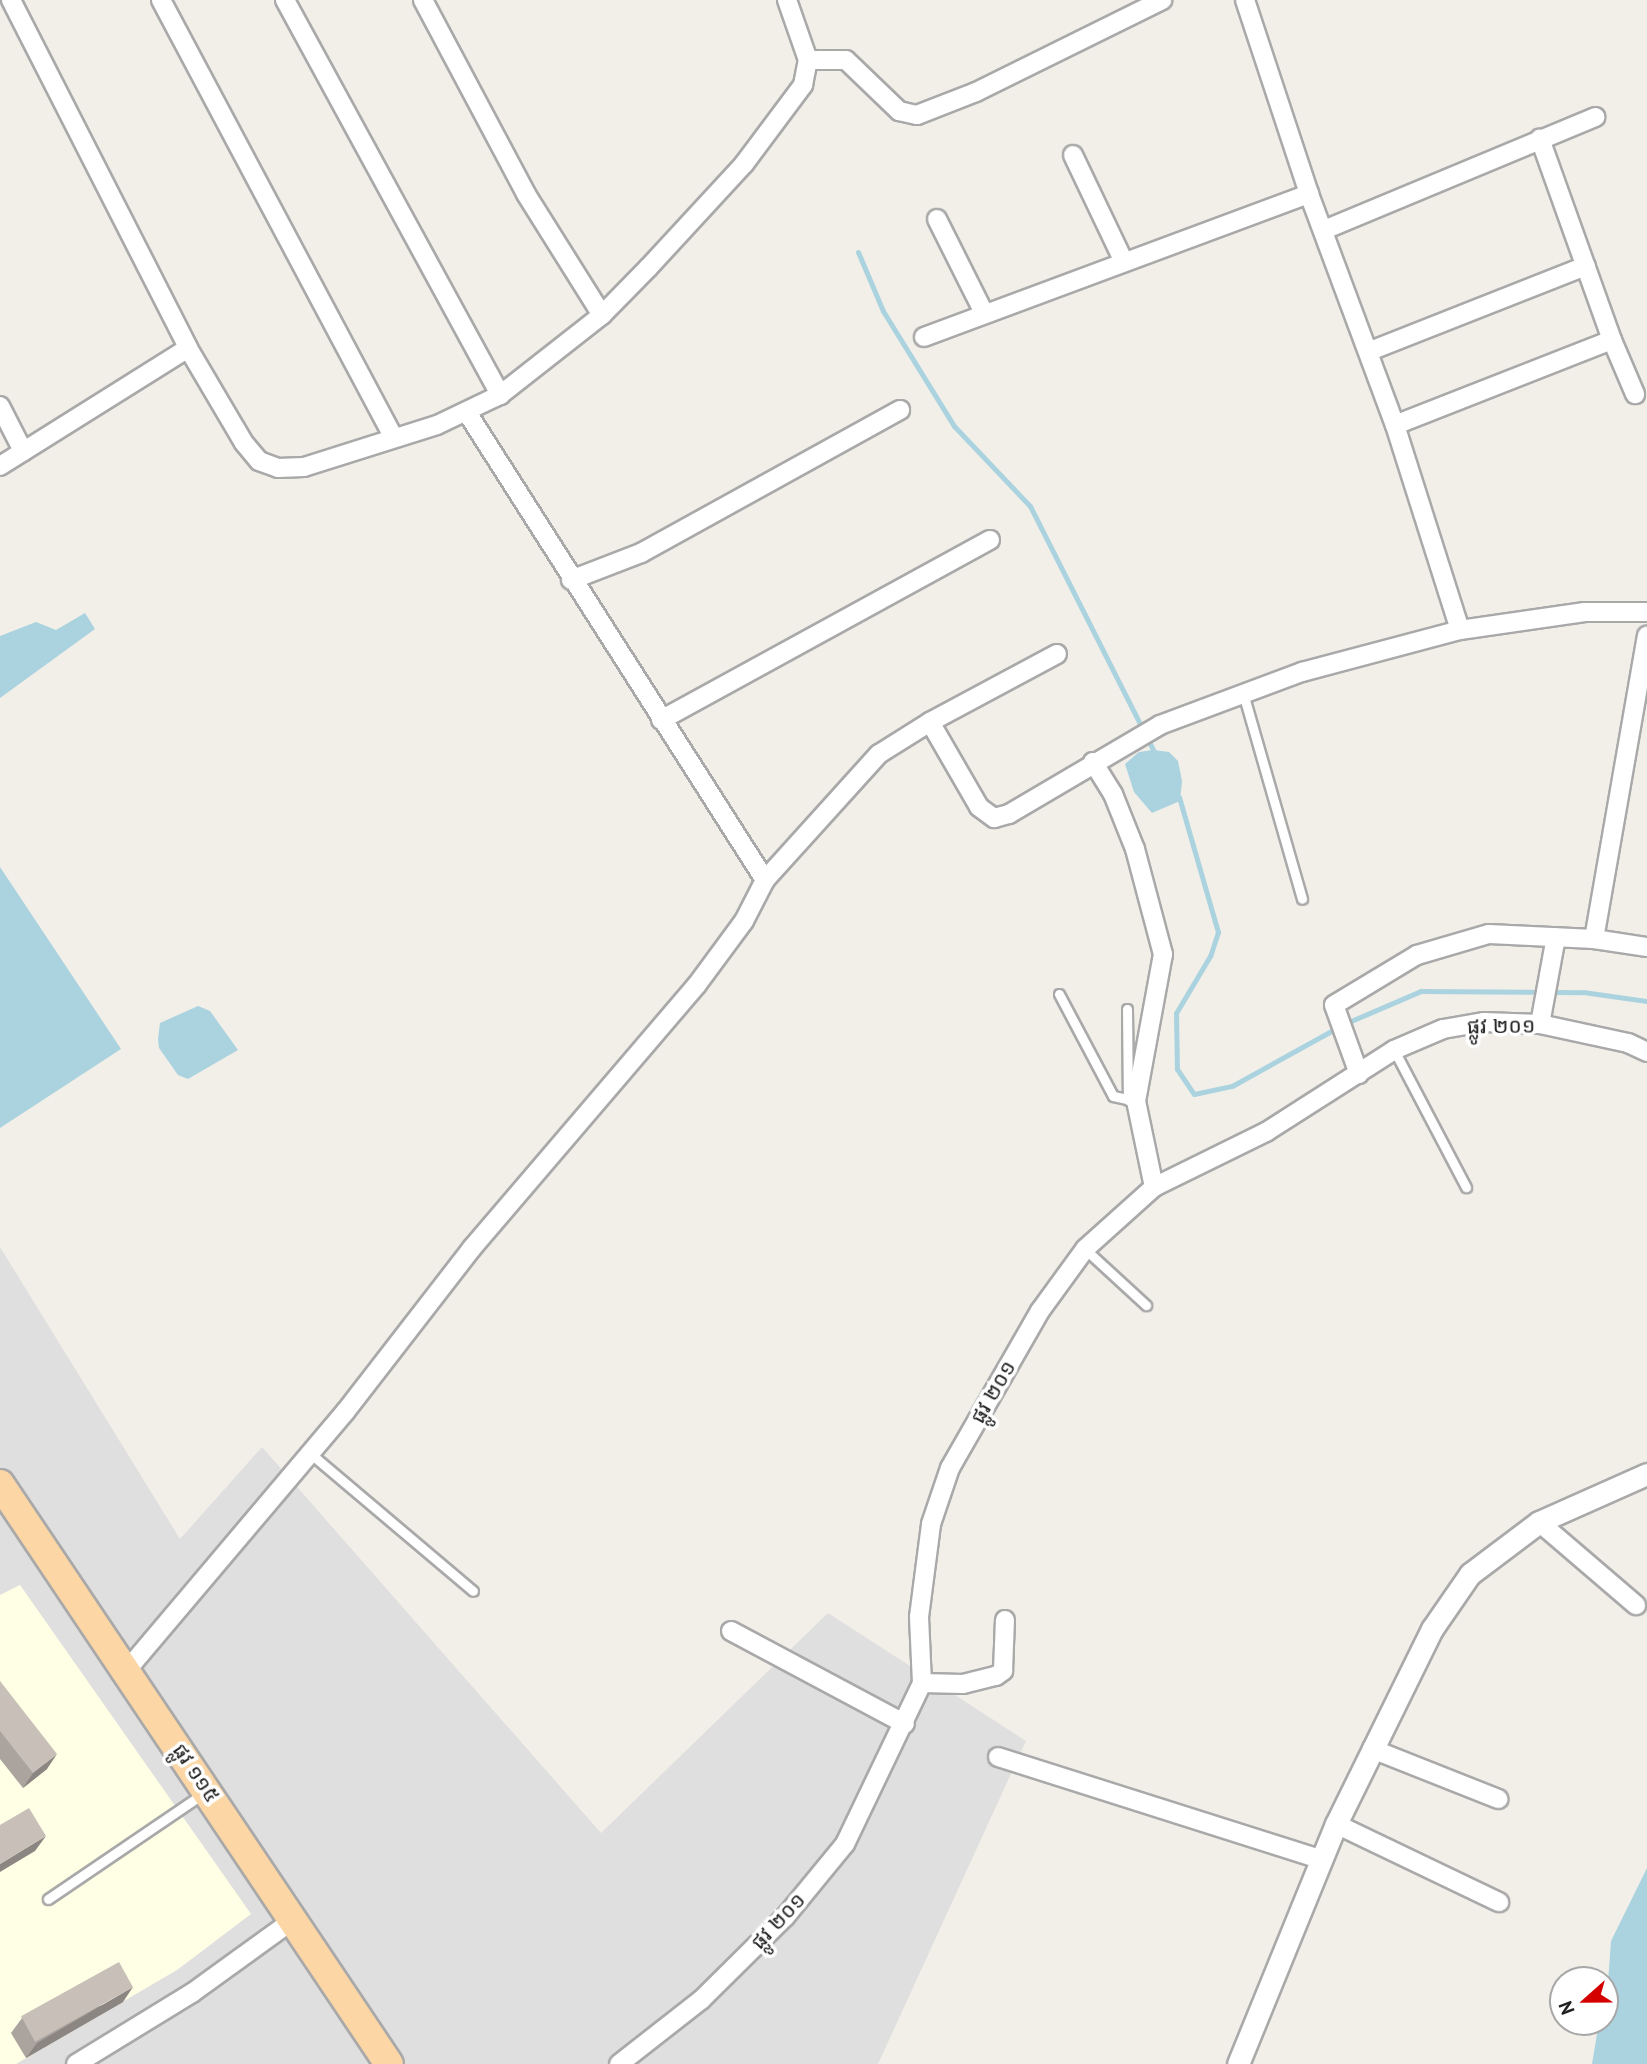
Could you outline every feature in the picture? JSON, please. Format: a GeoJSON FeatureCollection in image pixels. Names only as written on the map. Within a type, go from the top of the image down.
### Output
{"type":"FeatureCollection","features":[{"type":"Feature","properties":{"kind":"main road","name":"ផ្លូវ ១១៥"},"geometry":{"type":"LineString","coordinates":[[0,1484],[208,1790],[389,2064]]}},
{"type":"Feature","properties":{"kind":"street"},"geometry":{"type":"LineString","coordinates":[[10,0],[188,348],[258,461],[278,468],[304,467],[468,414],[500,395],[602,315],[744,164],[803,85],[808,61],[787,0]]}},
{"type":"Feature","properties":{"kind":"street"},"geometry":{"type":"LineString","coordinates":[[161,0],[393,437]]}},
{"type":"Feature","properties":{"kind":"street"},"geometry":{"type":"LineString","coordinates":[[285,0],[500,395]]}},
{"type":"Feature","properties":{"kind":"street"},"geometry":{"type":"LineString","coordinates":[[423,0],[526,194],[602,315]]}},
{"type":"Feature","properties":{"kind":"street"},"geometry":{"type":"LineString","coordinates":[[808,61],[846,60],[898,111],[916,115],[976,92],[1162,0]]}},
{"type":"Feature","properties":{"kind":"street"},"geometry":{"type":"LineString","coordinates":[[1245,0],[1309,194],[1370,351],[1460,630]]}},
{"type":"Feature","properties":{"kind":"street"},"geometry":{"type":"LineString","coordinates":[[1324,230],[1595,117]]}},
{"type":"Feature","properties":{"kind":"street"},"geometry":{"type":"LineString","coordinates":[[1540,139],[1612,340],[1635,394]]}},
{"type":"Feature","properties":{"kind":"street"},"geometry":{"type":"LineString","coordinates":[[1073,155],[1123,260]]}},
{"type":"Feature","properties":{"kind":"street"},"geometry":{"type":"LineString","coordinates":[[924,337],[1123,260],[1309,194]]}},
{"type":"Feature","properties":{"kind":"street"},"geometry":{"type":"LineString","coordinates":[[937,219],[984,313]]}},
{"type":"Feature","properties":{"kind":"street"},"geometry":{"type":"LineString","coordinates":[[1370,351],[1586,266]]}},
{"type":"Feature","properties":{"kind":"street"},"geometry":{"type":"LineString","coordinates":[[1395,425],[1612,340]]}},
{"type":"Feature","properties":{"kind":"street"},"geometry":{"type":"LineString","coordinates":[[0,466],[188,348]]}},
{"type":"Feature","properties":{"kind":"street"},"geometry":{"type":"LineString","coordinates":[[0,406],[23,451]]}},
{"type":"Feature","properties":{"kind":"street"},"geometry":{"type":"LineString","coordinates":[[570,580],[640,553],[900,410]]}},
{"type":"Feature","properties":{"kind":"street"},"geometry":{"type":"LineString","coordinates":[[468,414],[570,580],[765,880]]}},
{"type":"Feature","properties":{"kind":"street"},"geometry":{"type":"LineString","coordinates":[[661,720],[990,540]]}},
{"type":"Feature","properties":{"kind":"street"},"geometry":{"type":"LineString","coordinates":[[930,722],[979,807],[994,818],[1009,814],[1156,727],[1302,672],[1460,630],[1585,612],[1647,612]]}},
{"type":"Feature","properties":{"kind":"street"},"geometry":{"type":"LineString","coordinates":[[1594,939],[1647,636]]}},
{"type":"Feature","properties":{"kind":"street"},"geometry":{"type":"LineString","coordinates":[[127,1670],[311,1454],[472,1248],[696,986],[744,921],[765,880],[878,754],[930,722],[1057,654]]}},
{"type":"Feature","properties":{"kind":"street"},"geometry":{"type":"LineString","coordinates":[[1093,762],[1113,793],[1135,849],[1163,954],[1132,1100],[1154,1188]]}},
{"type":"Feature","properties":{"kind":"street"},"geometry":{"type":"LineString","coordinates":[[1359,1074],[1334,1005],[1417,955],[1456,940],[1489,934],[1594,939],[1647,947]]}},
{"type":"Feature","properties":{"kind":"street"},"geometry":{"type":"LineString","coordinates":[[1540,1024],[1556,937]]}},
{"type":"Feature","properties":{"kind":"street","name":"ផ្លូវ ២០១"},"geometry":{"type":"LineString","coordinates":[[619,2064],[701,2000],[785,1917],[845,1844],[905,1724],[922,1683],[919,1617],[931,1524],[950,1468],[1040,1311],[1085,1249],[1154,1188],[1266,1132],[1394,1050],[1443,1029],[1484,1022],[1540,1024],[1628,1043],[1647,1052]]}},
{"type":"Feature","properties":{"kind":"street"},"geometry":{"type":"LineString","coordinates":[[1238,2064],[1336,1824],[1432,1629],[1470,1574],[1539,1522],[1647,1474]]}},
{"type":"Feature","properties":{"kind":"street"},"geometry":{"type":"LineString","coordinates":[[1539,1522],[1636,1605]]}},
{"type":"Feature","properties":{"kind":"street"},"geometry":{"type":"LineString","coordinates":[[922,1683],[963,1684],[996,1676],[1003,1671],[1005,1620]]}},
{"type":"Feature","properties":{"kind":"street"},"geometry":{"type":"LineString","coordinates":[[731,1631],[905,1724]]}},
{"type":"Feature","properties":{"kind":"street"},"geometry":{"type":"LineString","coordinates":[[1372,1749],[1498,1800]]}},
{"type":"Feature","properties":{"kind":"street"},"geometry":{"type":"LineString","coordinates":[[998,1757],[1320,1859]]}},
{"type":"Feature","properties":{"kind":"street"},"geometry":{"type":"LineString","coordinates":[[1336,1824],[1499,1902]]}},
{"type":"Feature","properties":{"kind":"street"},"geometry":{"type":"LineString","coordinates":[[76,2064],[108,2057],[293,1920]]}},
{"type":"Feature","properties":{"kind":"lane"},"geometry":{"type":"LineString","coordinates":[[1243,693],[1302,898]]}},
{"type":"Feature","properties":{"kind":"lane"},"geometry":{"type":"LineString","coordinates":[[1059,995],[1108,1088],[1114,1096],[1132,1100],[1127,1009]]}},
{"type":"Feature","properties":{"kind":"lane"},"geometry":{"type":"LineString","coordinates":[[1394,1050],[1466,1187]]}},
{"type":"Feature","properties":{"kind":"lane"},"geometry":{"type":"LineString","coordinates":[[1085,1249],[1146,1305]]}},
{"type":"Feature","properties":{"kind":"lane"},"geometry":{"type":"LineString","coordinates":[[311,1454],[473,1591]]}},
{"type":"Feature","properties":{"kind":"lane"},"geometry":{"type":"LineString","coordinates":[[48,1899],[208,1790]]}},
{"type":"Feature","properties":{"kind":"shaded area"},"geometry":{"type":"Polygon","coordinates":[[[0,1247],[180,1539],[262,1447],[601,1833],[828,1613],[1026,1741],[878,2064],[0,2064],[0,1247]]]}},
{"type":"Feature","properties":{"kind":"shaded area"},"geometry":{"type":"Polygon","coordinates":[[[20,1585],[251,1914],[177,1970],[16,2064],[0,2064],[0,1595],[20,1585]]]}},
{"type":"Feature","properties":{"kind":"water"},"geometry":{"type":"Polygon","coordinates":[[[85,613],[95,629],[0,698],[0,636],[36,622],[56,630],[85,613]]]}},
{"type":"Feature","properties":{"kind":"water"},"geometry":{"type":"Polygon","coordinates":[[[1139,752],[1169,752],[1178,761],[1182,781],[1180,801],[1152,813],[1134,792],[1125,764],[1139,752]]]}},
{"type":"Feature","properties":{"kind":"water"},"geometry":{"type":"Polygon","coordinates":[[[0,867],[121,1049],[0,1128],[0,867]]]}},
{"type":"Feature","properties":{"kind":"water"},"geometry":{"type":"Polygon","coordinates":[[[198,1006],[210,1011],[238,1050],[188,1079],[178,1075],[159,1048],[160,1023],[198,1006]]]}},
{"type":"Feature","properties":{"kind":"water"},"geometry":{"type":"Polygon","coordinates":[[[1647,1868],[1647,2064],[1592,2064],[1597,2036],[1619,2036],[1619,1966],[1609,1966],[1611,1941],[1647,1868]]]}},
{"type":"Feature","properties":{"kind":"building"},"geometry":{"type":"Polygon","coordinates":[[[0,1681],[57,1754],[33,1773],[0,1731],[0,1681]]]}},
{"type":"Feature","properties":{"kind":"building"},"geometry":{"type":"Polygon","coordinates":[[[29,1808],[46,1836],[0,1864],[0,1825],[29,1808]]]}},
{"type":"Feature","properties":{"kind":"building"},"geometry":{"type":"Polygon","coordinates":[[[119,1962],[133,1987],[35,2042],[21,2016],[119,1962]]]}},
{"type":"Feature","properties":{"kind":"waterway"},"geometry":{"type":"LineString","coordinates":[[858,252],[883,311],[954,426],[1030,506],[1156,755]]}},
{"type":"Feature","properties":{"kind":"waterway"},"geometry":{"type":"LineString","coordinates":[[1179,797],[1218,932],[1210,956],[1176,1013],[1177,1069],[1194,1094],[1232,1086],[1344,1024],[1421,991],[1583,992],[1647,1001]]}}]}
